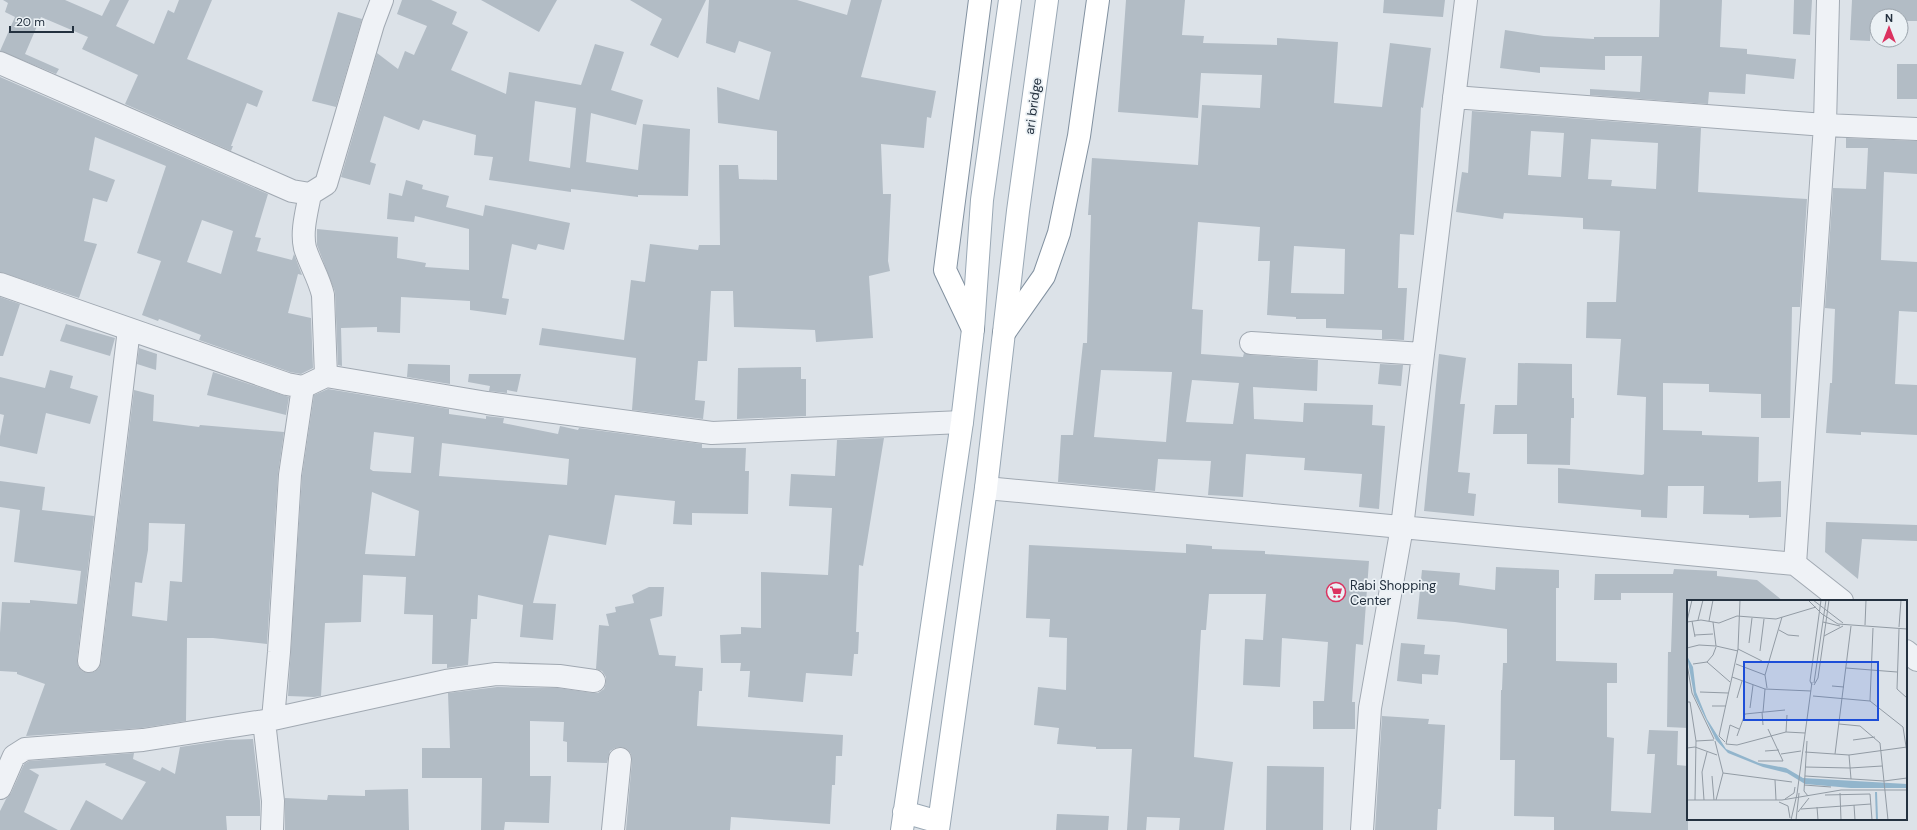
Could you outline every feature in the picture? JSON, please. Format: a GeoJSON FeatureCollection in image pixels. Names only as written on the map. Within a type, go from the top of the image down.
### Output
{"type":"FeatureCollection","features":[{"type":"Feature","properties":{"kind":"main road"},"geometry":{"type":"LineString","coordinates":[[973,329],[945,270],[980,0]]}},
{"type":"Feature","properties":{"kind":"main road"},"geometry":{"type":"LineString","coordinates":[[938,826],[903,821],[962,422],[973,329],[982,200],[1010,0]]}},
{"type":"Feature","properties":{"kind":"main road","name":"ari bridge"},"geometry":{"type":"LineString","coordinates":[[938,826],[986,488],[1018,211],[1047,0]]}},
{"type":"Feature","properties":{"kind":"main road"},"geometry":{"type":"LineString","coordinates":[[1004,332],[1044,276],[1059,233],[1079,136],[1098,0]]}},
{"type":"Feature","properties":{"kind":"street"},"geometry":{"type":"LineString","coordinates":[[0,63],[292,191],[310,194],[326,184],[373,24],[382,0]]}},
{"type":"Feature","properties":{"kind":"street"},"geometry":{"type":"LineString","coordinates":[[1362,830],[1370,708],[1402,527],[1466,0]]}},
{"type":"Feature","properties":{"kind":"street"},"geometry":{"type":"LineString","coordinates":[[1795,564],[1825,125],[1828,0]]}},
{"type":"Feature","properties":{"kind":"street"},"geometry":{"type":"LineString","coordinates":[[1454,97],[1825,125],[1917,129]]}},
{"type":"Feature","properties":{"kind":"street"},"geometry":{"type":"LineString","coordinates":[[310,194],[304,233],[305,247],[320,283],[323,295],[326,376]]}},
{"type":"Feature","properties":{"kind":"street"},"geometry":{"type":"LineString","coordinates":[[0,284],[287,384],[303,387],[326,376],[487,403],[712,433],[962,422]]}},
{"type":"Feature","properties":{"kind":"street"},"geometry":{"type":"LineString","coordinates":[[89,661],[129,329]]}},
{"type":"Feature","properties":{"kind":"street"},"geometry":{"type":"LineString","coordinates":[[1251,343],[1423,354]]}},
{"type":"Feature","properties":{"kind":"street"},"geometry":{"type":"LineString","coordinates":[[272,830],[273,801],[268,720],[279,652],[290,475],[303,387]]}},
{"type":"Feature","properties":{"kind":"street"},"geometry":{"type":"LineString","coordinates":[[986,488],[1795,564],[1841,600]]}},
{"type":"Feature","properties":{"kind":"street"},"geometry":{"type":"LineString","coordinates":[[1907,652],[1917,660]]}},
{"type":"Feature","properties":{"kind":"street"},"geometry":{"type":"LineString","coordinates":[[0,788],[14,756],[25,750],[143,740],[268,720],[446,681],[496,674],[559,676],[594,681]]}},
{"type":"Feature","properties":{"kind":"street"},"geometry":{"type":"LineString","coordinates":[[613,830],[620,759]]}},
{"type":"Feature","properties":{"kind":"building"},"geometry":{"type":"Polygon","coordinates":[[[3,0],[65,0],[102,16],[110,0],[129,0],[116,26],[154,44],[168,10],[174,13],[179,0],[212,0],[187,59],[263,91],[257,107],[247,103],[231,146],[233,146],[231,151],[125,104],[138,75],[82,49],[88,37],[41,17],[25,54],[59,69],[56,74],[0,51],[15,17],[5,12],[8,3],[3,0]]]}},
{"type":"Feature","properties":{"kind":"building"},"geometry":{"type":"Polygon","coordinates":[[[402,0],[431,0],[457,12],[452,24],[468,32],[451,70],[506,94],[509,72],[581,85],[595,44],[624,52],[611,90],[643,100],[636,125],[591,113],[586,162],[638,170],[643,124],[690,129],[688,196],[638,195],[638,197],[571,189],[571,192],[489,180],[493,157],[474,155],[476,135],[423,120],[419,130],[384,116],[370,162],[376,164],[370,185],[341,177],[377,53],[398,69],[405,51],[414,55],[427,26],[397,14],[402,0]],[[535,101],[529,161],[570,168],[576,108],[535,101]]]}},
{"type":"Feature","properties":{"kind":"building"},"geometry":{"type":"Polygon","coordinates":[[[481,0],[557,0],[539,32],[481,0]]]}},
{"type":"Feature","properties":{"kind":"building"},"geometry":{"type":"Polygon","coordinates":[[[630,0],[706,0],[678,58],[650,45],[662,19],[630,0]]]}},
{"type":"Feature","properties":{"kind":"building"},"geometry":{"type":"Polygon","coordinates":[[[709,0],[797,0],[847,15],[851,0],[882,0],[861,77],[936,91],[931,118],[927,117],[924,148],[881,144],[883,194],[891,194],[888,261],[890,271],[869,276],[873,338],[816,342],[815,330],[734,327],[733,291],[711,291],[707,361],[698,361],[695,400],[705,401],[703,419],[632,410],[636,358],[539,345],[542,328],[624,340],[631,280],[645,282],[650,244],[698,250],[699,245],[720,245],[719,165],[738,165],[739,179],[777,180],[777,131],[718,123],[717,87],[759,100],[771,52],[739,41],[735,53],[706,43],[709,0]]]}},
{"type":"Feature","properties":{"kind":"building"},"geometry":{"type":"Polygon","coordinates":[[[1126,0],[1185,0],[1182,35],[1204,36],[1203,43],[1277,45],[1277,38],[1338,42],[1334,103],[1382,107],[1390,43],[1431,48],[1423,108],[1421,107],[1414,235],[1400,234],[1398,288],[1407,288],[1404,340],[1382,339],[1382,330],[1326,328],[1326,319],[1296,319],[1296,317],[1267,315],[1270,261],[1258,261],[1260,227],[1198,222],[1192,309],[1203,310],[1201,354],[1243,357],[1244,353],[1250,355],[1318,360],[1317,391],[1253,387],[1254,419],[1303,422],[1304,403],[1373,405],[1372,425],[1385,426],[1379,509],[1359,507],[1362,474],[1304,470],[1305,458],[1246,454],[1243,497],[1208,495],[1211,461],[1158,459],[1155,491],[1058,482],[1061,435],[1073,435],[1083,343],[1087,343],[1091,215],[1088,215],[1092,158],[1198,165],[1202,105],[1260,108],[1262,75],[1201,73],[1198,118],[1118,112],[1126,0]],[[1294,246],[1291,293],[1344,294],[1345,249],[1294,246]],[[1101,370],[1094,437],[1166,442],[1172,372],[1101,370]],[[1192,380],[1186,422],[1233,424],[1239,383],[1192,380]]]}},
{"type":"Feature","properties":{"kind":"building"},"geometry":{"type":"Polygon","coordinates":[[[1384,0],[1445,0],[1443,17],[1383,13],[1384,0]]]}},
{"type":"Feature","properties":{"kind":"building"},"geometry":{"type":"Polygon","coordinates":[[[1660,0],[1722,0],[1720,47],[1747,49],[1747,54],[1796,59],[1794,79],[1746,74],[1745,94],[1709,92],[1708,104],[1590,95],[1590,89],[1640,92],[1642,56],[1605,56],[1605,70],[1540,67],[1540,73],[1500,68],[1505,30],[1544,36],[1594,39],[1594,37],[1659,37],[1660,0]]]}},
{"type":"Feature","properties":{"kind":"building"},"geometry":{"type":"Polygon","coordinates":[[[1794,0],[1812,0],[1810,35],[1793,34],[1794,0]]]}},
{"type":"Feature","properties":{"kind":"building"},"geometry":{"type":"Polygon","coordinates":[[[1852,0],[1917,0],[1917,21],[1909,21],[1909,8],[1869,8],[1869,41],[1850,40],[1852,0]]]}},
{"type":"Feature","properties":{"kind":"building"},"geometry":{"type":"Polygon","coordinates":[[[338,12],[362,19],[336,107],[312,101],[338,12]]]}},
{"type":"Feature","properties":{"kind":"building"},"geometry":{"type":"Polygon","coordinates":[[[1897,64],[1917,64],[1917,99],[1897,99],[1897,64]]]}},
{"type":"Feature","properties":{"kind":"building"},"geometry":{"type":"Polygon","coordinates":[[[0,77],[268,194],[255,237],[261,238],[257,251],[292,260],[294,254],[302,275],[298,274],[288,313],[311,318],[313,368],[301,374],[290,372],[199,340],[201,335],[159,319],[158,321],[142,315],[161,261],[137,253],[166,166],[95,137],[89,170],[115,180],[107,202],[93,198],[84,241],[97,244],[79,298],[0,272],[0,77]],[[202,220],[187,262],[221,274],[233,231],[202,220]]]}},
{"type":"Feature","properties":{"kind":"building"},"geometry":{"type":"Polygon","coordinates":[[[1472,111],[1701,128],[1698,192],[1807,199],[1800,307],[1792,307],[1790,418],[1761,418],[1761,394],[1709,392],[1709,384],[1663,383],[1663,430],[1702,431],[1702,435],[1759,437],[1758,482],[1781,481],[1781,517],[1749,518],[1749,515],[1703,514],[1704,486],[1668,486],[1667,518],[1641,517],[1641,510],[1558,503],[1558,468],[1644,474],[1646,397],[1617,395],[1621,339],[1586,338],[1587,302],[1616,302],[1620,231],[1583,229],[1583,218],[1504,213],[1503,219],[1456,212],[1462,172],[1468,173],[1472,111]],[[1531,131],[1528,175],[1561,177],[1564,133],[1531,131]],[[1591,139],[1588,179],[1612,180],[1611,186],[1656,189],[1658,143],[1591,139]]]}},
{"type":"Feature","properties":{"kind":"building"},"geometry":{"type":"Polygon","coordinates":[[[1846,138],[1917,141],[1917,174],[1884,172],[1881,260],[1917,262],[1917,312],[1899,311],[1895,384],[1917,385],[1917,435],[1861,432],[1861,435],[1826,433],[1830,383],[1832,383],[1835,309],[1825,308],[1833,188],[1866,189],[1868,148],[1846,148],[1846,138]]]}},
{"type":"Feature","properties":{"kind":"building"},"geometry":{"type":"Polygon","coordinates":[[[406,180],[423,185],[422,189],[449,196],[446,207],[483,216],[485,205],[570,223],[564,250],[538,244],[536,250],[512,244],[502,298],[509,299],[506,315],[470,310],[470,301],[401,297],[400,333],[377,332],[377,327],[341,328],[342,366],[338,365],[335,292],[317,245],[317,229],[398,237],[397,258],[426,263],[425,267],[469,270],[469,229],[415,216],[414,222],[387,219],[389,193],[402,196],[406,180]]]}},
{"type":"Feature","properties":{"kind":"building"},"geometry":{"type":"Polygon","coordinates":[[[0,297],[20,304],[3,356],[0,356],[0,297]]]}},
{"type":"Feature","properties":{"kind":"building"},"geometry":{"type":"Polygon","coordinates":[[[66,324],[115,338],[110,356],[60,341],[66,324]]]}},
{"type":"Feature","properties":{"kind":"building"},"geometry":{"type":"Polygon","coordinates":[[[139,348],[157,354],[156,370],[137,364],[139,348]]]}},
{"type":"Feature","properties":{"kind":"building"},"geometry":{"type":"Polygon","coordinates":[[[1439,354],[1466,358],[1460,404],[1465,404],[1458,472],[1470,473],[1468,493],[1476,494],[1474,516],[1424,511],[1439,354]]]}},
{"type":"Feature","properties":{"kind":"building"},"geometry":{"type":"Polygon","coordinates":[[[1518,363],[1572,364],[1572,398],[1574,398],[1574,418],[1571,418],[1570,465],[1527,464],[1527,434],[1493,434],[1495,405],[1517,405],[1518,363]]]}},
{"type":"Feature","properties":{"kind":"building"},"geometry":{"type":"Polygon","coordinates":[[[408,364],[450,365],[450,384],[407,377],[408,364]]]}},
{"type":"Feature","properties":{"kind":"building"},"geometry":{"type":"Polygon","coordinates":[[[1380,364],[1403,365],[1401,386],[1378,384],[1380,364]]]}},
{"type":"Feature","properties":{"kind":"building"},"geometry":{"type":"Polygon","coordinates":[[[801,367],[801,379],[806,379],[806,416],[737,419],[738,368],[801,367]]]}},
{"type":"Feature","properties":{"kind":"building"},"geometry":{"type":"Polygon","coordinates":[[[50,370],[73,376],[70,388],[98,396],[90,424],[46,413],[37,454],[0,446],[0,436],[4,415],[0,414],[0,377],[45,388],[50,370]]]}},
{"type":"Feature","properties":{"kind":"building"},"geometry":{"type":"Polygon","coordinates":[[[213,372],[289,397],[286,415],[207,395],[213,372]]]}},
{"type":"Feature","properties":{"kind":"building"},"geometry":{"type":"Polygon","coordinates":[[[469,374],[521,374],[517,392],[507,390],[507,393],[489,391],[490,386],[468,382],[469,374]]]}},
{"type":"Feature","properties":{"kind":"building"},"geometry":{"type":"Polygon","coordinates":[[[328,389],[449,409],[449,414],[486,419],[486,416],[504,418],[503,423],[558,434],[560,426],[578,430],[579,428],[702,444],[702,448],[746,448],[745,471],[749,471],[748,514],[692,513],[692,525],[673,524],[675,501],[615,495],[606,545],[549,535],[533,603],[556,604],[553,640],[520,637],[523,605],[478,595],[477,619],[471,619],[468,665],[447,668],[447,664],[432,664],[433,615],[404,614],[406,577],[363,575],[361,622],[325,623],[321,696],[288,696],[302,476],[314,395],[328,389]],[[374,432],[370,469],[373,471],[411,473],[414,437],[374,432]],[[442,443],[439,476],[567,485],[569,459],[442,443]],[[372,492],[365,554],[415,556],[419,511],[372,492]]]}},
{"type":"Feature","properties":{"kind":"building"},"geometry":{"type":"Polygon","coordinates":[[[134,390],[154,395],[153,421],[199,427],[200,425],[284,432],[278,474],[267,644],[213,638],[187,638],[186,721],[142,728],[26,736],[45,684],[17,674],[17,672],[0,671],[2,602],[30,603],[30,600],[77,604],[81,571],[14,562],[20,510],[0,507],[0,481],[45,487],[42,510],[94,516],[77,660],[78,666],[82,671],[88,673],[94,672],[99,668],[101,662],[134,390]],[[149,523],[148,550],[142,583],[135,582],[132,616],[167,621],[170,581],[182,582],[185,524],[149,523]]]}},
{"type":"Feature","properties":{"kind":"building"},"geometry":{"type":"Polygon","coordinates":[[[884,438],[863,566],[859,565],[856,632],[859,632],[858,654],[854,654],[852,676],[806,673],[803,702],[748,697],[750,671],[740,671],[741,663],[721,663],[720,635],[741,634],[741,627],[761,628],[761,572],[828,575],[832,508],[789,506],[791,474],[835,476],[837,440],[884,438]]]}},
{"type":"Feature","properties":{"kind":"building"},"geometry":{"type":"Polygon","coordinates":[[[1826,522],[1917,525],[1917,541],[1862,539],[1858,579],[1825,552],[1826,522]]]}},
{"type":"Feature","properties":{"kind":"building"},"geometry":{"type":"Polygon","coordinates":[[[1186,544],[1212,546],[1212,549],[1265,551],[1265,554],[1369,561],[1363,645],[1356,644],[1352,702],[1355,702],[1355,729],[1313,729],[1313,701],[1324,701],[1328,642],[1282,638],[1280,687],[1243,685],[1245,639],[1263,640],[1266,594],[1209,594],[1206,630],[1201,630],[1194,757],[1233,762],[1224,830],[1179,830],[1180,818],[1147,817],[1146,830],[1127,830],[1132,749],[1096,749],[1096,747],[1057,744],[1059,728],[1034,725],[1038,687],[1066,690],[1067,638],[1049,637],[1050,619],[1026,618],[1029,545],[1186,553],[1186,544]]]}},
{"type":"Feature","properties":{"kind":"building"},"geometry":{"type":"Polygon","coordinates":[[[1496,567],[1559,570],[1559,588],[1556,588],[1556,661],[1617,663],[1617,683],[1607,683],[1607,737],[1614,738],[1611,811],[1651,813],[1655,754],[1647,754],[1649,730],[1678,731],[1677,765],[1687,766],[1688,830],[1554,830],[1554,817],[1514,816],[1515,760],[1500,760],[1501,690],[1503,663],[1507,663],[1507,629],[1455,622],[1417,619],[1422,570],[1460,573],[1459,585],[1495,590],[1496,567]]]}},
{"type":"Feature","properties":{"kind":"building"},"geometry":{"type":"Polygon","coordinates":[[[1674,569],[1717,571],[1717,576],[1757,580],[1782,600],[1687,600],[1687,728],[1667,727],[1668,652],[1671,652],[1673,593],[1621,593],[1621,600],[1594,600],[1595,574],[1673,574],[1674,569]]]}},
{"type":"Feature","properties":{"kind":"building"},"geometry":{"type":"Polygon","coordinates":[[[649,587],[664,587],[662,616],[650,619],[659,655],[676,656],[675,666],[703,668],[702,691],[699,691],[697,726],[843,735],[842,756],[836,756],[835,785],[832,785],[830,824],[731,817],[730,830],[626,830],[632,760],[631,754],[627,749],[621,747],[610,751],[607,763],[567,762],[567,742],[563,741],[564,722],[530,721],[530,776],[551,776],[549,823],[505,822],[504,830],[481,830],[482,778],[422,778],[422,748],[450,748],[448,693],[497,687],[558,688],[593,693],[598,693],[604,689],[606,677],[602,671],[596,669],[599,625],[609,626],[606,614],[616,612],[615,607],[634,603],[632,595],[649,587]]]}},
{"type":"Feature","properties":{"kind":"building"},"geometry":{"type":"Polygon","coordinates":[[[1401,643],[1425,645],[1424,654],[1440,655],[1438,675],[1422,674],[1422,684],[1397,681],[1401,643]]]}},
{"type":"Feature","properties":{"kind":"building"},"geometry":{"type":"Polygon","coordinates":[[[1382,716],[1429,719],[1428,724],[1445,725],[1441,809],[1438,809],[1437,830],[1375,830],[1382,716]]]}},
{"type":"Feature","properties":{"kind":"building"},"geometry":{"type":"Polygon","coordinates":[[[253,739],[260,801],[260,816],[226,816],[227,830],[70,830],[86,800],[122,820],[146,782],[105,765],[106,763],[29,769],[39,775],[24,812],[58,830],[0,830],[0,811],[11,793],[24,764],[29,761],[134,753],[133,759],[160,771],[162,767],[175,774],[180,747],[226,740],[253,739]]]}},
{"type":"Feature","properties":{"kind":"building"},"geometry":{"type":"Polygon","coordinates":[[[1267,766],[1324,767],[1323,830],[1266,830],[1267,766]]]}},
{"type":"Feature","properties":{"kind":"building"},"geometry":{"type":"Polygon","coordinates":[[[408,789],[409,830],[285,830],[285,798],[327,800],[328,795],[365,796],[365,790],[408,789]]]}},
{"type":"Feature","properties":{"kind":"building"},"geometry":{"type":"Polygon","coordinates":[[[1057,814],[1109,816],[1108,830],[1056,830],[1057,814]]]}},
{"type":"Feature","properties":{"kind":"place","name":"Rabi Shopping Center"},"geometry":{"type":"Point","coordinates":[1336,592]}}]}
